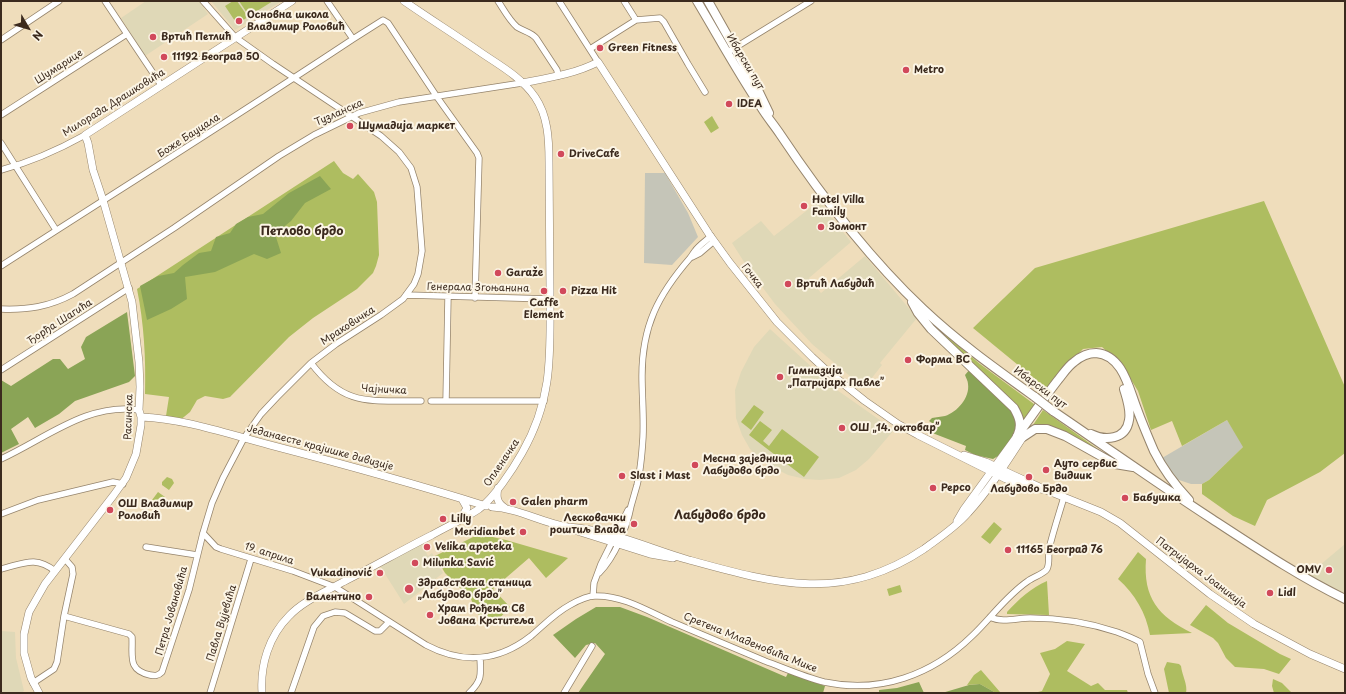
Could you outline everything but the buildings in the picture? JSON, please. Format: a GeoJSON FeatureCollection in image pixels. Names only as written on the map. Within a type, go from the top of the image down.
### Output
{"type":"FeatureCollection","features":[{"type":"Feature","properties":{"kind":"main road","name":"Ибарски пут"},"geometry":{"type":"LineString","coordinates":[[697,1],[731,50]]}},
{"type":"Feature","properties":{"kind":"main road","name":"Ибарски пут"},"geometry":{"type":"LineString","coordinates":[[708,1],[761,108],[832,208],[867,250],[907,293],[946,330],[996,370],[1133,467],[1284,565],[1345,598]]}},
{"type":"Feature","properties":{"kind":"main road"},"geometry":{"type":"LineString","coordinates":[[907,293],[918,313],[931,329],[1014,408],[1020,422],[1020,437]]}},
{"type":"Feature","properties":{"kind":"main road"},"geometry":{"type":"LineString","coordinates":[[1020,437],[1053,387],[1072,363],[1084,355],[1094,353],[1105,355],[1115,362],[1124,375],[1147,435],[1163,467],[1175,484],[1198,509]]}},
{"type":"Feature","properties":{"kind":"main road"},"geometry":{"type":"LineString","coordinates":[[1020,437],[1072,370],[1088,359],[1104,360],[1117,372],[1126,395],[1130,412],[1130,419],[1127,427],[1120,435],[1108,439],[1098,437],[1073,424]]}},
{"type":"Feature","properties":{"kind":"main road"},"geometry":{"type":"LineString","coordinates":[[1020,437],[1036,430],[1046,429],[1065,436],[1115,464],[1133,467]]}},
{"type":"Feature","properties":{"kind":"street"},"geometry":{"type":"LineString","coordinates":[[1,40],[59,1]]}},
{"type":"Feature","properties":{"kind":"street"},"geometry":{"type":"LineString","coordinates":[[105,1],[161,85]]}},
{"type":"Feature","properties":{"kind":"street","name":"Мраковичка"},"geometry":{"type":"LineString","coordinates":[[197,555],[212,503],[220,483],[244,438],[261,414],[276,396],[311,363],[406,296],[418,274],[422,257],[418,187],[411,168],[399,152],[381,136],[235,37],[203,1]]}},
{"type":"Feature","properties":{"kind":"street","name":"Милорада Драшковића"},"geometry":{"type":"LineString","coordinates":[[1,170],[45,156],[85,135],[292,1]]}},
{"type":"Feature","properties":{"kind":"street"},"geometry":{"type":"LineString","coordinates":[[327,1],[353,39]]}},
{"type":"Feature","properties":{"kind":"street","name":"Опленачка"},"geometry":{"type":"LineString","coordinates":[[262,693],[263,666],[268,649],[275,633],[286,619],[295,610],[334,587],[459,521],[484,505],[499,488],[522,453],[537,421],[544,401],[549,366],[550,299],[548,134],[544,116],[532,92],[505,69],[404,1]]}},
{"type":"Feature","properties":{"kind":"street"},"geometry":{"type":"LineString","coordinates":[[498,1],[511,22],[536,38],[557,70],[558,76]]}},
{"type":"Feature","properties":{"kind":"street","name":"Гочка"},"geometry":{"type":"LineString","coordinates":[[560,1],[713,239],[738,275],[777,322],[826,370],[865,401],[898,424],[959,455],[979,459],[996,470]]}},
{"type":"Feature","properties":{"kind":"street"},"geometry":{"type":"LineString","coordinates":[[624,1],[636,20]]}},
{"type":"Feature","properties":{"kind":"street"},"geometry":{"type":"LineString","coordinates":[[731,50],[811,1]]}},
{"type":"Feature","properties":{"kind":"street"},"geometry":{"type":"LineString","coordinates":[[590,49],[636,20],[656,18],[662,20],[705,92]]}},
{"type":"Feature","properties":{"kind":"street","name":"Боже Бауцала"},"geometry":{"type":"LineString","coordinates":[[1,266],[162,164],[380,21],[385,21],[388,23],[437,97]]}},
{"type":"Feature","properties":{"kind":"street","name":"Шумарице"},"geometry":{"type":"LineString","coordinates":[[1,115],[127,34]]}},
{"type":"Feature","properties":{"kind":"street","name":"Тузланска"},"geometry":{"type":"LineString","coordinates":[[1,309],[25,309],[44,306],[55,303],[72,294],[121,263],[279,156],[314,135],[359,113],[389,104],[558,76],[598,62]]}},
{"type":"Feature","properties":{"kind":"street"},"geometry":{"type":"LineString","coordinates":[[437,97],[477,152],[479,158],[475,298]]}},
{"type":"Feature","properties":{"kind":"street","name":"Расинска"},"geometry":{"type":"LineString","coordinates":[[38,693],[29,673],[24,653],[24,634],[29,612],[55,571],[122,484],[131,469],[140,434],[140,388],[136,329],[132,302],[93,170],[85,135]]}},
{"type":"Feature","properties":{"kind":"street"},"geometry":{"type":"LineString","coordinates":[[1,143],[56,230]]}},
{"type":"Feature","properties":{"kind":"street"},"geometry":{"type":"LineString","coordinates":[[593,596],[594,583],[601,564],[616,540],[631,506],[637,485],[641,464],[643,436],[643,354],[647,332],[655,308],[678,272],[692,257],[700,253],[713,239]]}},
{"type":"Feature","properties":{"kind":"street","name":"Ђорђа Шагића"},"geometry":{"type":"LineString","coordinates":[[1,370],[129,288]]}},
{"type":"Feature","properties":{"kind":"street","name":"Генерала Згоњанина"},"geometry":{"type":"LineString","coordinates":[[406,296],[550,299]]}},
{"type":"Feature","properties":{"kind":"street"},"geometry":{"type":"LineString","coordinates":[[446,401],[448,297]]}},
{"type":"Feature","properties":{"kind":"street","name":"Чајничка"},"geometry":{"type":"LineString","coordinates":[[311,363],[321,376],[335,388],[355,398],[375,401],[421,401]]}},
{"type":"Feature","properties":{"kind":"street"},"geometry":{"type":"LineString","coordinates":[[431,401],[544,401]]}},
{"type":"Feature","properties":{"kind":"street","name":"Једанаесте крајишке дивизије"},"geometry":{"type":"LineString","coordinates":[[1,459],[59,428],[87,416],[114,409],[140,413],[179,421],[361,469],[462,499],[509,510],[568,527],[579,527],[658,555],[688,559],[749,576],[780,582],[813,584],[834,583],[864,577],[893,567],[939,538],[970,511],[996,470],[1020,437]]}},
{"type":"Feature","properties":{"kind":"street","name":"Патријарха Јоаникија"},"geometry":{"type":"LineString","coordinates":[[996,470],[1091,508],[1113,519],[1210,594],[1254,624],[1310,654],[1345,669]]}},
{"type":"Feature","properties":{"kind":"street"},"geometry":{"type":"LineString","coordinates":[[1,514],[38,500],[113,482],[122,484]]}},
{"type":"Feature","properties":{"kind":"street"},"geometry":{"type":"LineString","coordinates":[[499,488],[497,497],[498,502],[509,510]]}},
{"type":"Feature","properties":{"kind":"street","name":"Сретена Младеновића Мике"},"geometry":{"type":"LineString","coordinates":[[389,622],[426,645],[439,651],[458,657],[480,658],[499,654],[516,646],[565,608],[593,596],[608,597],[626,601],[739,650],[802,675],[824,682],[860,686],[894,682],[928,670],[960,648],[1015,591],[1046,570],[1052,538],[1064,497]]}},
{"type":"Feature","properties":{"kind":"street"},"geometry":{"type":"LineString","coordinates":[[459,521],[466,509],[466,505],[462,499]]}},
{"type":"Feature","properties":{"kind":"street","name":"Једанаесте крајишке дивизије"},"geometry":{"type":"LineString","coordinates":[[492,507],[508,515],[524,519],[542,520]]}},
{"type":"Feature","properties":{"kind":"street","name":"19. априла"},"geometry":{"type":"LineString","coordinates":[[203,533],[218,548],[313,578],[334,587],[389,622]]}},
{"type":"Feature","properties":{"kind":"street","name":"Петра Јовановића"},"geometry":{"type":"LineString","coordinates":[[64,616],[129,634],[132,637],[134,662],[137,670],[142,673],[155,675],[160,674],[164,670],[177,629],[189,590],[197,555],[146,547]]}},
{"type":"Feature","properties":{"kind":"street"},"geometry":{"type":"LineString","coordinates":[[33,683],[50,672],[56,666],[64,616],[73,574],[70,564],[64,559]]}},
{"type":"Feature","properties":{"kind":"street","name":"Павла Вујевића"},"geometry":{"type":"LineString","coordinates":[[210,693],[251,559]]}},
{"type":"Feature","properties":{"kind":"street"},"geometry":{"type":"LineString","coordinates":[[1,569],[36,561],[44,563],[55,571]]}},
{"type":"Feature","properties":{"kind":"street"},"geometry":{"type":"LineString","coordinates":[[291,693],[314,627],[317,621],[323,616],[335,612],[345,613],[375,631],[380,631],[389,622]]}},
{"type":"Feature","properties":{"kind":"street"},"geometry":{"type":"LineString","coordinates":[[990,617],[999,620],[1028,618],[1071,620],[1108,629],[1132,638],[1140,642],[1148,674],[1156,693]]}},
{"type":"Feature","properties":{"kind":"street"},"geometry":{"type":"LineString","coordinates":[[564,693],[592,646]]}},
{"type":"Feature","properties":{"kind":"street"},"geometry":{"type":"LineString","coordinates":[[469,693],[476,686],[480,678],[480,658]]}},
{"type":"Feature","properties":{"kind":"shaded area","name":"Вртић Петлић"},"geometry":{"type":"Polygon","coordinates":[[[146,1],[199,1],[208,14],[145,56],[121,18],[146,1]]]}},
{"type":"Feature","properties":{"kind":"shaded area","name":"Основна школа Владимир Роловић"},"geometry":{"type":"Polygon","coordinates":[[[211,1],[282,1],[235,30],[211,1]]]}},
{"type":"Feature","properties":{"kind":"shaded area"},"geometry":{"type":"Polygon","coordinates":[[[645,173],[665,173],[688,213],[698,237],[672,265],[644,263],[645,173]]]}},
{"type":"Feature","properties":{"kind":"shaded area"},"geometry":{"type":"Polygon","coordinates":[[[819,201],[851,242],[809,278],[821,293],[865,256],[917,318],[880,363],[882,365],[864,388],[812,344],[775,304],[746,265],[732,243],[761,221],[774,236],[819,201]]]}},
{"type":"Feature","properties":{"kind":"shaded area"},"geometry":{"type":"Polygon","coordinates":[[[770,329],[837,390],[894,430],[869,459],[856,470],[839,478],[820,480],[805,479],[788,475],[772,467],[760,459],[750,449],[742,435],[736,418],[735,390],[741,372],[754,347],[770,329]]]}},
{"type":"Feature","properties":{"kind":"shaded area"},"geometry":{"type":"Polygon","coordinates":[[[1227,420],[1244,446],[1209,480],[1202,484],[1191,484],[1176,479],[1162,458],[1227,420]]]}},
{"type":"Feature","properties":{"kind":"shaded area","name":"Здравствена станица „Лабудово брдо”"},"geometry":{"type":"Polygon","coordinates":[[[422,544],[428,556],[432,553],[443,573],[404,604],[380,566],[422,544]]]}},
{"type":"Feature","properties":{"kind":"shaded area","name":"OMV"},"geometry":{"type":"Polygon","coordinates":[[[1345,544],[1345,594],[1307,574],[1345,544]]]}},
{"type":"Feature","properties":{"kind":"shaded area"},"geometry":{"type":"Polygon","coordinates":[[[1,631],[15,632],[16,658],[24,691],[21,693],[1,693],[1,631]]]}},
{"type":"Feature","properties":{"kind":"green space"},"geometry":{"type":"Polygon","coordinates":[[[233,1],[237,1],[248,17],[237,24],[225,6],[233,1]]]}},
{"type":"Feature","properties":{"kind":"green space"},"geometry":{"type":"Polygon","coordinates":[[[239,1],[273,1],[249,16],[239,1]]]}},
{"type":"Feature","properties":{"kind":"green space"},"geometry":{"type":"Polygon","coordinates":[[[712,116],[719,128],[711,133],[704,122],[712,116]]]}},
{"type":"Feature","properties":{"kind":"green space"},"geometry":{"type":"Polygon","coordinates":[[[334,161],[343,173],[353,179],[358,174],[374,192],[377,202],[379,255],[373,273],[357,289],[313,318],[289,337],[230,397],[223,399],[205,396],[197,400],[190,412],[179,421],[166,416],[169,397],[145,394],[144,341],[137,289],[334,161]]]}},
{"type":"Feature","properties":{"kind":"green space"},"geometry":{"type":"Polygon","coordinates":[[[320,176],[331,189],[305,203],[291,221],[275,234],[281,253],[267,259],[254,254],[215,272],[185,277],[187,299],[171,309],[147,320],[140,286],[158,276],[174,273],[199,253],[211,251],[216,237],[230,233],[236,224],[248,217],[263,214],[289,193],[320,176]]]}},
{"type":"Feature","properties":{"kind":"green space"},"geometry":{"type":"Polygon","coordinates":[[[1264,201],[1345,387],[1345,453],[1320,472],[1267,500],[1255,526],[1233,516],[1202,494],[1202,484],[1209,480],[1243,447],[1227,420],[1182,446],[1172,421],[1151,430],[1138,391],[1122,365],[1102,347],[1083,349],[1046,388],[973,328],[1035,268],[1264,201]]]}},
{"type":"Feature","properties":{"kind":"green space"},"geometry":{"type":"Polygon","coordinates":[[[127,312],[135,376],[129,382],[75,401],[59,414],[35,428],[28,417],[11,429],[19,444],[1,453],[1,380],[11,386],[53,359],[60,359],[68,369],[85,359],[81,347],[86,337],[127,312]]]}},
{"type":"Feature","properties":{"kind":"green space"},"geometry":{"type":"Polygon","coordinates":[[[925,318],[980,364],[1038,407],[1021,429],[925,318]]]}},
{"type":"Feature","properties":{"kind":"green space"},"geometry":{"type":"Polygon","coordinates":[[[970,369],[1015,413],[1018,431],[998,456],[993,459],[975,455],[965,450],[966,446],[933,433],[937,426],[929,421],[932,418],[950,414],[962,404],[968,389],[968,382],[965,375],[970,369]]]}},
{"type":"Feature","properties":{"kind":"green space"},"geometry":{"type":"Polygon","coordinates":[[[754,405],[764,412],[751,430],[741,422],[754,405]]]}},
{"type":"Feature","properties":{"kind":"green space"},"geometry":{"type":"Polygon","coordinates":[[[1043,410],[1109,457],[1065,434],[1029,431],[1043,410]]]}},
{"type":"Feature","properties":{"kind":"green space"},"geometry":{"type":"Polygon","coordinates":[[[760,421],[772,430],[763,441],[769,446],[782,429],[819,457],[804,477],[749,435],[760,421]]]}},
{"type":"Feature","properties":{"kind":"green space"},"geometry":{"type":"Polygon","coordinates":[[[167,477],[172,479],[174,483],[169,490],[162,485],[162,482],[167,477]]]}},
{"type":"Feature","properties":{"kind":"green space"},"geometry":{"type":"Polygon","coordinates":[[[158,492],[165,497],[156,509],[149,504],[158,492]]]}},
{"type":"Feature","properties":{"kind":"green space"},"geometry":{"type":"Polygon","coordinates":[[[994,522],[1002,529],[990,544],[981,537],[994,522]]]}},
{"type":"Feature","properties":{"kind":"green space"},"geometry":{"type":"Polygon","coordinates":[[[479,534],[506,540],[568,558],[546,578],[529,558],[493,589],[510,607],[497,621],[490,625],[477,613],[471,599],[445,573],[435,556],[479,534]]]}},
{"type":"Feature","properties":{"kind":"green space"},"geometry":{"type":"Polygon","coordinates":[[[1138,552],[1146,559],[1147,585],[1155,604],[1170,620],[1192,633],[1150,635],[1146,619],[1139,604],[1130,591],[1118,579],[1138,552]]]}},
{"type":"Feature","properties":{"kind":"green space"},"geometry":{"type":"Polygon","coordinates":[[[1047,581],[1049,615],[1007,614],[1007,612],[1026,594],[1047,581]]]}},
{"type":"Feature","properties":{"kind":"green space"},"geometry":{"type":"Polygon","coordinates":[[[900,585],[902,592],[889,596],[887,589],[900,585]]]}},
{"type":"Feature","properties":{"kind":"green space"},"geometry":{"type":"Polygon","coordinates":[[[1206,605],[1228,623],[1291,659],[1279,674],[1264,669],[1235,667],[1226,658],[1218,643],[1213,638],[1190,625],[1206,605]]]}},
{"type":"Feature","properties":{"kind":"green space"},"geometry":{"type":"Polygon","coordinates":[[[596,607],[620,607],[647,617],[786,677],[788,673],[825,686],[823,693],[578,693],[605,654],[595,643],[586,645],[575,658],[553,635],[596,607]]]}},
{"type":"Feature","properties":{"kind":"green space"},"geometry":{"type":"Polygon","coordinates":[[[1067,641],[1085,644],[1067,671],[1091,686],[1098,683],[1105,690],[1127,690],[1128,693],[1034,693],[1042,691],[1050,674],[1040,653],[1055,649],[1067,641]]]}},
{"type":"Feature","properties":{"kind":"green space"},"geometry":{"type":"Polygon","coordinates":[[[1167,662],[1179,664],[1181,666],[1186,693],[1169,693],[1164,669],[1167,662]]]}},
{"type":"Feature","properties":{"kind":"green space"},"geometry":{"type":"Polygon","coordinates":[[[981,670],[1002,693],[996,693],[980,684],[967,685],[974,675],[981,670]]]}},
{"type":"Feature","properties":{"kind":"green space"},"geometry":{"type":"Polygon","coordinates":[[[1273,679],[1282,683],[1292,693],[1274,693],[1272,686],[1273,679]]]}},
{"type":"Feature","properties":{"kind":"green space"},"geometry":{"type":"Polygon","coordinates":[[[919,682],[924,693],[879,693],[879,690],[897,688],[919,682]]]}},
{"type":"Feature","properties":{"kind":"green space"},"geometry":{"type":"Polygon","coordinates":[[[980,684],[996,693],[942,693],[969,685],[980,684]]]}},
{"type":"Feature","properties":{"kind":"place","name":"Основна школа Владимир Роловић"},"geometry":{"type":"Point","coordinates":[239,21]}},
{"type":"Feature","properties":{"kind":"place","name":"Вртић Петлић"},"geometry":{"type":"Point","coordinates":[153,37]}},
{"type":"Feature","properties":{"kind":"place","name":"Green Fitness"},"geometry":{"type":"Point","coordinates":[600,48]}},
{"type":"Feature","properties":{"kind":"place","name":"11192 Београд 50"},"geometry":{"type":"Point","coordinates":[164,57]}},
{"type":"Feature","properties":{"kind":"place","name":"Metro"},"geometry":{"type":"Point","coordinates":[906,70]}},
{"type":"Feature","properties":{"kind":"place","name":"IDEA"},"geometry":{"type":"Point","coordinates":[729,104]}},
{"type":"Feature","properties":{"kind":"place","name":"Шумадија маркет"},"geometry":{"type":"Point","coordinates":[350,126]}},
{"type":"Feature","properties":{"kind":"place","name":"DriveCafe"},"geometry":{"type":"Point","coordinates":[561,154]}},
{"type":"Feature","properties":{"kind":"place","name":"Hotel Villa Family"},"geometry":{"type":"Point","coordinates":[804,206]}},
{"type":"Feature","properties":{"kind":"place","name":"Зомонт"},"geometry":{"type":"Point","coordinates":[821,227]}},
{"type":"Feature","properties":{"kind":"place","name":"Garaže"},"geometry":{"type":"Point","coordinates":[498,273]}},
{"type":"Feature","properties":{"kind":"place","name":"Вртић Лабудић"},"geometry":{"type":"Point","coordinates":[788,284]}},
{"type":"Feature","properties":{"kind":"place","name":"Caffe Element"},"geometry":{"type":"Point","coordinates":[544,291]}},
{"type":"Feature","properties":{"kind":"place","name":"Pizza Hit"},"geometry":{"type":"Point","coordinates":[563,291]}},
{"type":"Feature","properties":{"kind":"place","name":"Форма ВС"},"geometry":{"type":"Point","coordinates":[908,360]}},
{"type":"Feature","properties":{"kind":"place","name":"Гимназија „Патријарх Павле”"},"geometry":{"type":"Point","coordinates":[780,377]}},
{"type":"Feature","properties":{"kind":"place","name":"ОШ „14. октобар”"},"geometry":{"type":"Point","coordinates":[842,428]}},
{"type":"Feature","properties":{"kind":"place","name":"Месна заједница Лабудово брдо"},"geometry":{"type":"Point","coordinates":[695,465]}},
{"type":"Feature","properties":{"kind":"place","name":"Ауто сервис Видиик"},"geometry":{"type":"Point","coordinates":[1046,470]}},
{"type":"Feature","properties":{"kind":"place","name":"Slast i Mast"},"geometry":{"type":"Point","coordinates":[622,476]}},
{"type":"Feature","properties":{"kind":"place","name":"Лабудово Брдо"},"geometry":{"type":"Point","coordinates":[1029,477]}},
{"type":"Feature","properties":{"kind":"place","name":"Pepco"},"geometry":{"type":"Point","coordinates":[933,488]}},
{"type":"Feature","properties":{"kind":"place","name":"Бабушка"},"geometry":{"type":"Point","coordinates":[1125,498]}},
{"type":"Feature","properties":{"kind":"place","name":"Galen pharm"},"geometry":{"type":"Point","coordinates":[513,502]}},
{"type":"Feature","properties":{"kind":"place","name":"ОШ Владимир Роловић"},"geometry":{"type":"Point","coordinates":[110,510]}},
{"type":"Feature","properties":{"kind":"place","name":"Lilly"},"geometry":{"type":"Point","coordinates":[443,519]}},
{"type":"Feature","properties":{"kind":"place","name":"Лесковачки роштиљ Влада"},"geometry":{"type":"Point","coordinates":[634,524]}},
{"type":"Feature","properties":{"kind":"place","name":"Meridianbet"},"geometry":{"type":"Point","coordinates":[523,532]}},
{"type":"Feature","properties":{"kind":"place","name":"Velika apoteka"},"geometry":{"type":"Point","coordinates":[427,547]}},
{"type":"Feature","properties":{"kind":"place","name":"11165 Београд 76"},"geometry":{"type":"Point","coordinates":[1008,550]}},
{"type":"Feature","properties":{"kind":"place","name":"Milunka Savić"},"geometry":{"type":"Point","coordinates":[415,563]}},
{"type":"Feature","properties":{"kind":"place","name":"OMV"},"geometry":{"type":"Point","coordinates":[1329,570]}},
{"type":"Feature","properties":{"kind":"place","name":"Vukadinović"},"geometry":{"type":"Point","coordinates":[380,573]}},
{"type":"Feature","properties":{"kind":"place","name":"Здравствена станица „Лабудово брдо”"},"geometry":{"type":"Point","coordinates":[409,589]}},
{"type":"Feature","properties":{"kind":"place","name":"Lidl"},"geometry":{"type":"Point","coordinates":[1270,593]}},
{"type":"Feature","properties":{"kind":"place","name":"Валентино"},"geometry":{"type":"Point","coordinates":[369,597]}},
{"type":"Feature","properties":{"kind":"place","name":"Храм Рођења Св Јована Крститеља"},"geometry":{"type":"Point","coordinates":[430,615]}},
{"type":"Feature","properties":{"kind":"district","name":"Петлово брдо"},"geometry":{"type":"Point","coordinates":[302,232]}},
{"type":"Feature","properties":{"kind":"district","name":"Лабудово брдо"},"geometry":{"type":"Point","coordinates":[720,516]}}]}
